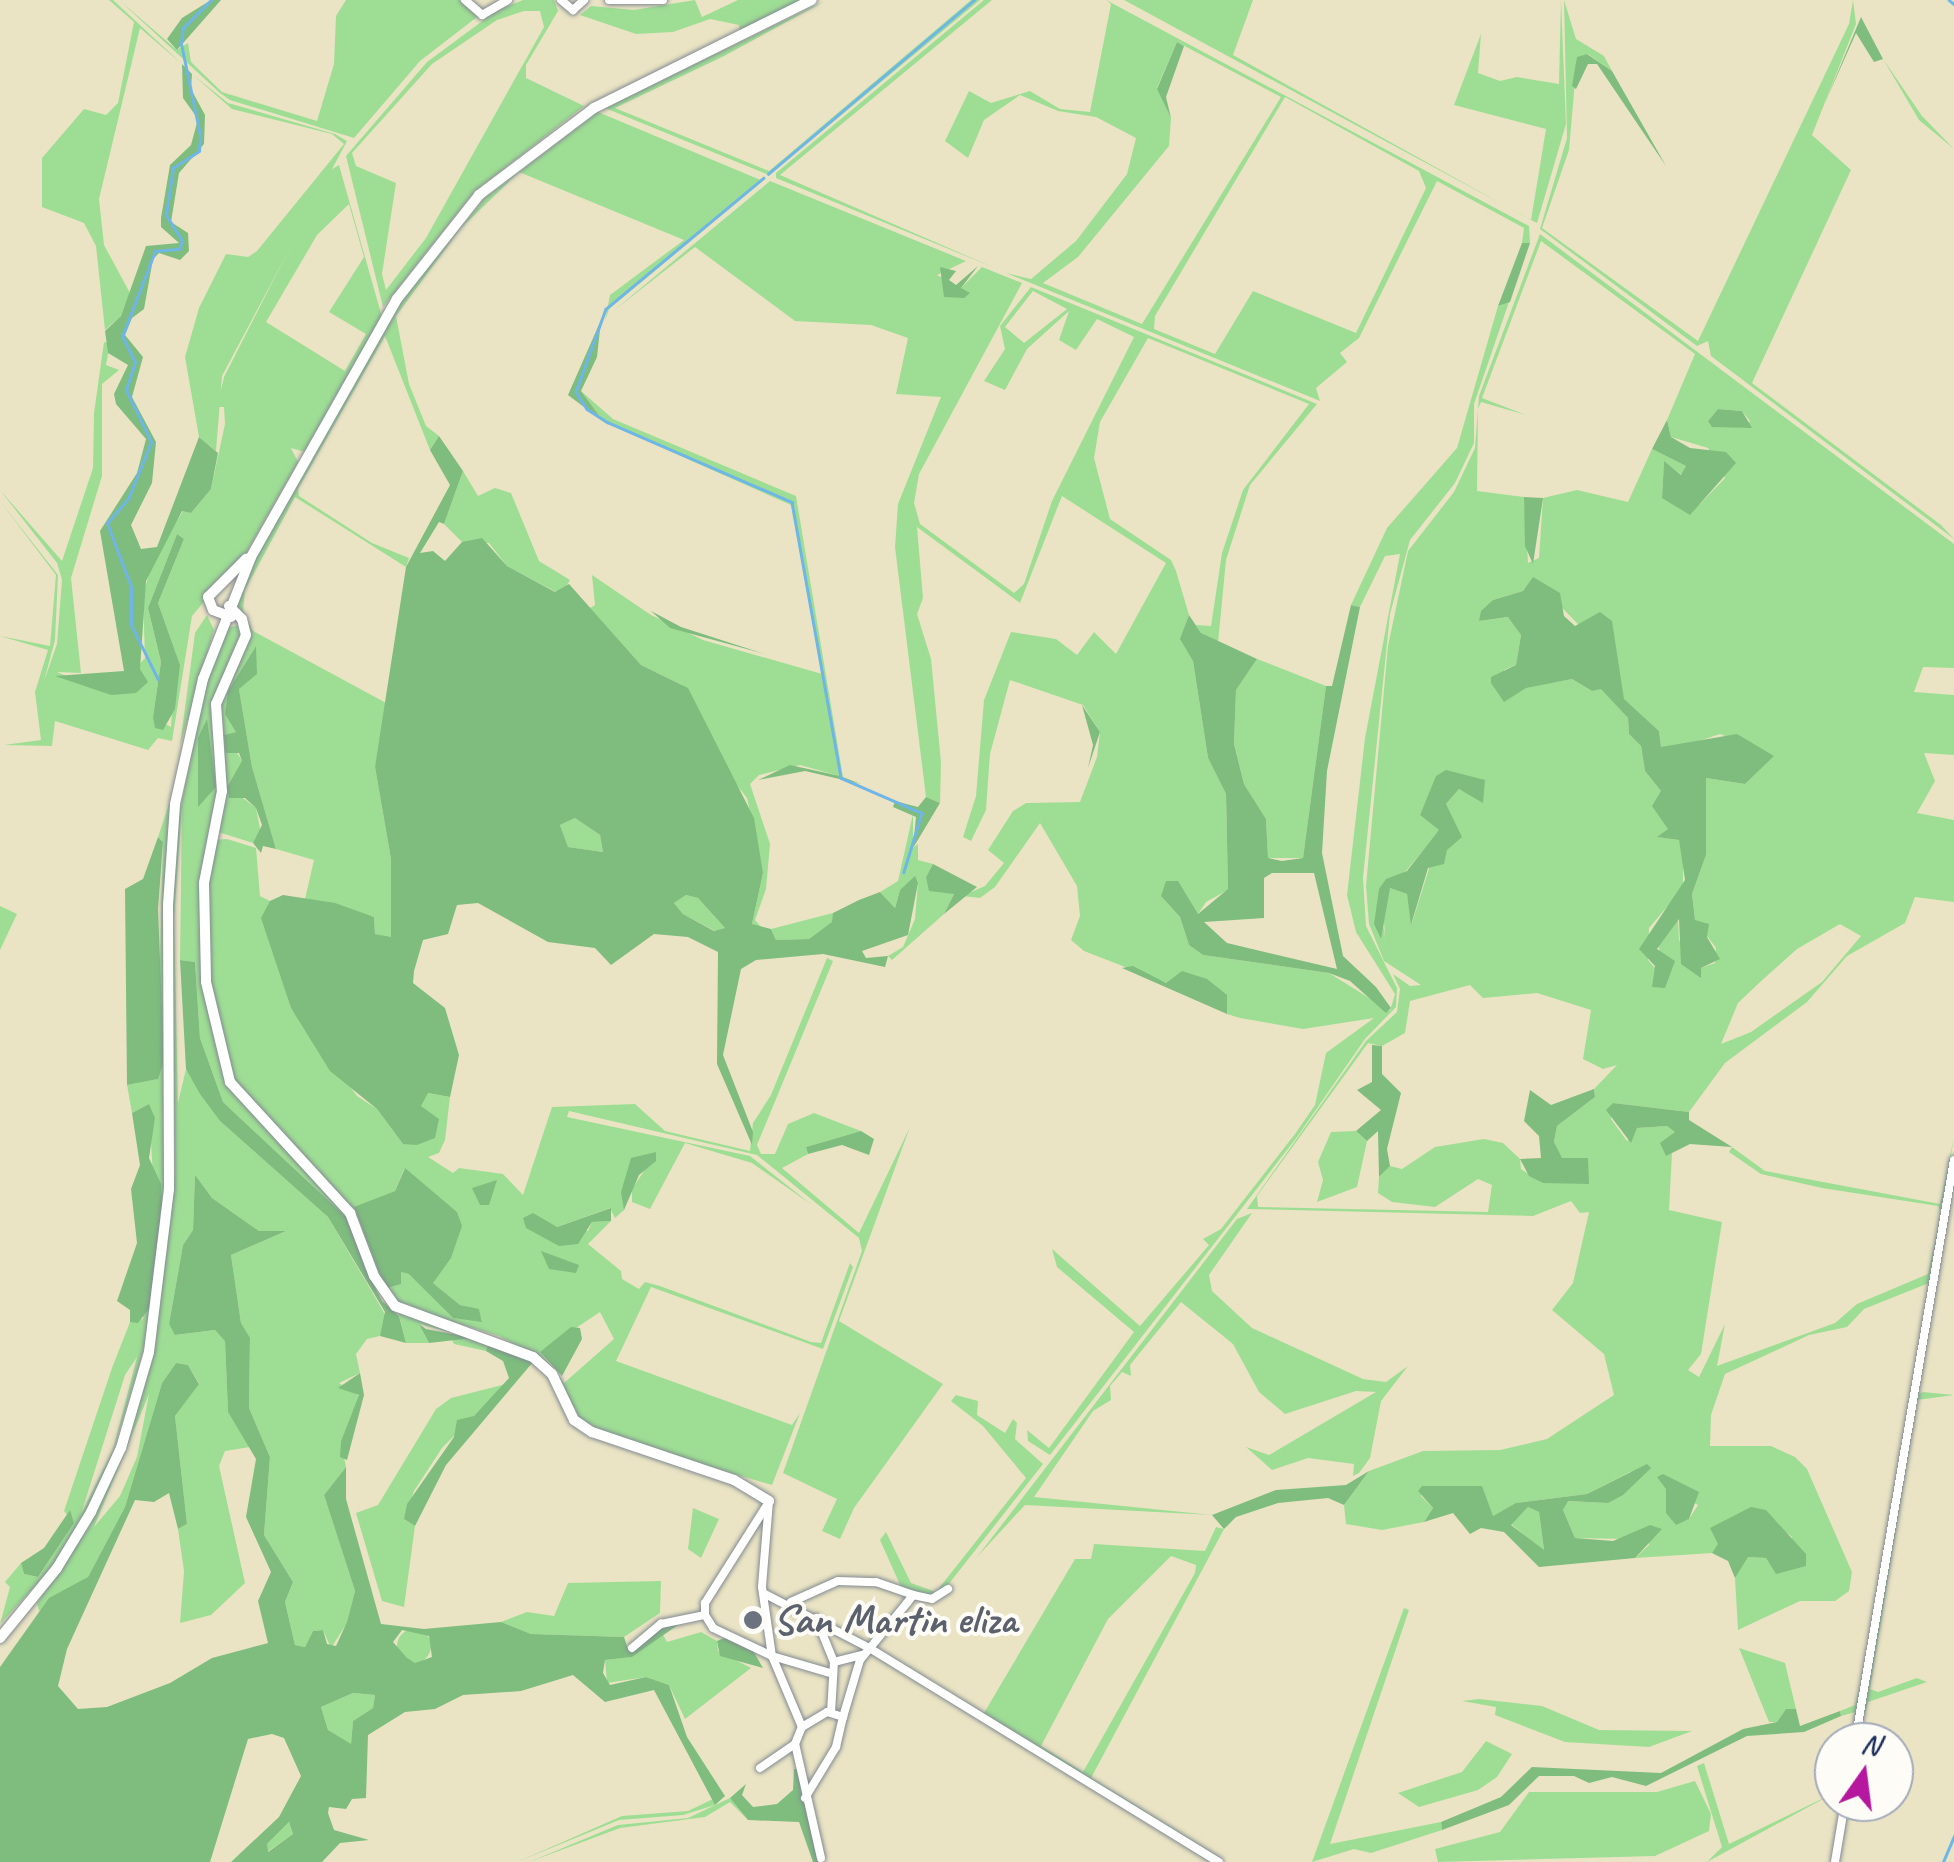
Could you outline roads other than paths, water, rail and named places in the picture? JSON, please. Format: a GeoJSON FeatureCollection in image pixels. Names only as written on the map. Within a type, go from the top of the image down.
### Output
{"type":"FeatureCollection","features":[{"type":"Feature","properties":{"kind":"main road"},"geometry":{"type":"LineString","coordinates":[[769,1501],[745,1484],[592,1432],[574,1420],[552,1374],[533,1357],[395,1306],[374,1276],[350,1213],[230,1082],[206,982],[204,868],[222,791],[216,704],[234,617],[256,546],[397,298],[479,196],[594,108],[812,0]]}},
{"type":"Feature","properties":{"kind":"main road"},"geometry":{"type":"LineString","coordinates":[[234,617],[213,610],[208,597],[256,546]]}},
{"type":"Feature","properties":{"kind":"main road"},"geometry":{"type":"LineString","coordinates":[[0,1638],[50,1578],[91,1512],[121,1448],[149,1352],[171,1155],[171,838],[184,749],[217,638],[234,617]]}},
{"type":"Feature","properties":{"kind":"street"},"geometry":{"type":"LineString","coordinates":[[465,0],[482,15],[508,0]]}},
{"type":"Feature","properties":{"kind":"street"},"geometry":{"type":"LineString","coordinates":[[561,0],[573,10],[584,0]]}},
{"type":"Feature","properties":{"kind":"street"},"geometry":{"type":"LineString","coordinates":[[609,0],[662,0]]}},
{"type":"Feature","properties":{"kind":"street"},"geometry":{"type":"LineString","coordinates":[[1858,1722],[1954,1160]]}},
{"type":"Feature","properties":{"kind":"street"},"geometry":{"type":"LineString","coordinates":[[769,1501],[765,1594],[772,1656],[802,1726]]}},
{"type":"Feature","properties":{"kind":"street"},"geometry":{"type":"LineString","coordinates":[[769,1501],[704,1604],[705,1615],[713,1628],[772,1656],[830,1673]]}},
{"type":"Feature","properties":{"kind":"street"},"geometry":{"type":"LineString","coordinates":[[792,1602],[838,1581],[894,1586],[932,1599],[948,1589]]}},
{"type":"Feature","properties":{"kind":"street"},"geometry":{"type":"LineString","coordinates":[[765,1594],[792,1602],[868,1652],[1219,1862]]}},
{"type":"Feature","properties":{"kind":"street"},"geometry":{"type":"LineString","coordinates":[[805,1799],[836,1748],[843,1717],[868,1652],[913,1595]]}},
{"type":"Feature","properties":{"kind":"street"},"geometry":{"type":"LineString","coordinates":[[632,1648],[661,1624],[705,1615]]}},
{"type":"Feature","properties":{"kind":"street"},"geometry":{"type":"LineString","coordinates":[[816,1618],[834,1662],[830,1673],[831,1712]]}},
{"type":"Feature","properties":{"kind":"street"},"geometry":{"type":"LineString","coordinates":[[834,1662],[868,1652]]}},
{"type":"Feature","properties":{"kind":"street"},"geometry":{"type":"LineString","coordinates":[[821,1858],[795,1744],[802,1726],[831,1712],[843,1717]]}},
{"type":"Feature","properties":{"kind":"street"},"geometry":{"type":"LineString","coordinates":[[760,1768],[795,1744]]}},
{"type":"Feature","properties":{"kind":"street"},"geometry":{"type":"LineString","coordinates":[[1835,1862],[1842,1822]]}},
{"type":"Feature","properties":{"kind":"waterway"},"geometry":{"type":"LineString","coordinates":[[158,680],[131,625],[131,587],[107,523],[128,499],[151,442],[126,390],[135,362],[122,337],[155,251],[179,249],[182,241],[166,215],[173,168],[199,151],[200,135],[181,44],[183,28],[211,0]]}},
{"type":"Feature","properties":{"kind":"waterway"},"geometry":{"type":"LineString","coordinates":[[768,174],[974,0]]}},
{"type":"Feature","properties":{"kind":"waterway"},"geometry":{"type":"LineString","coordinates":[[1949,0],[1954,4]]}},
{"type":"Feature","properties":{"kind":"waterway"},"geometry":{"type":"LineString","coordinates":[[764,178],[606,309],[576,392],[587,409],[607,422],[792,502],[841,778],[922,813],[904,872]]}},
{"type":"Feature","properties":{"kind":"waterway"},"geometry":{"type":"LineString","coordinates":[[1943,1862],[1954,1836]]}},
{"type":"Feature","properties":{"kind":"place","name":"San Martin eliza"},"geometry":{"type":"Point","coordinates":[753,1620]}}]}
